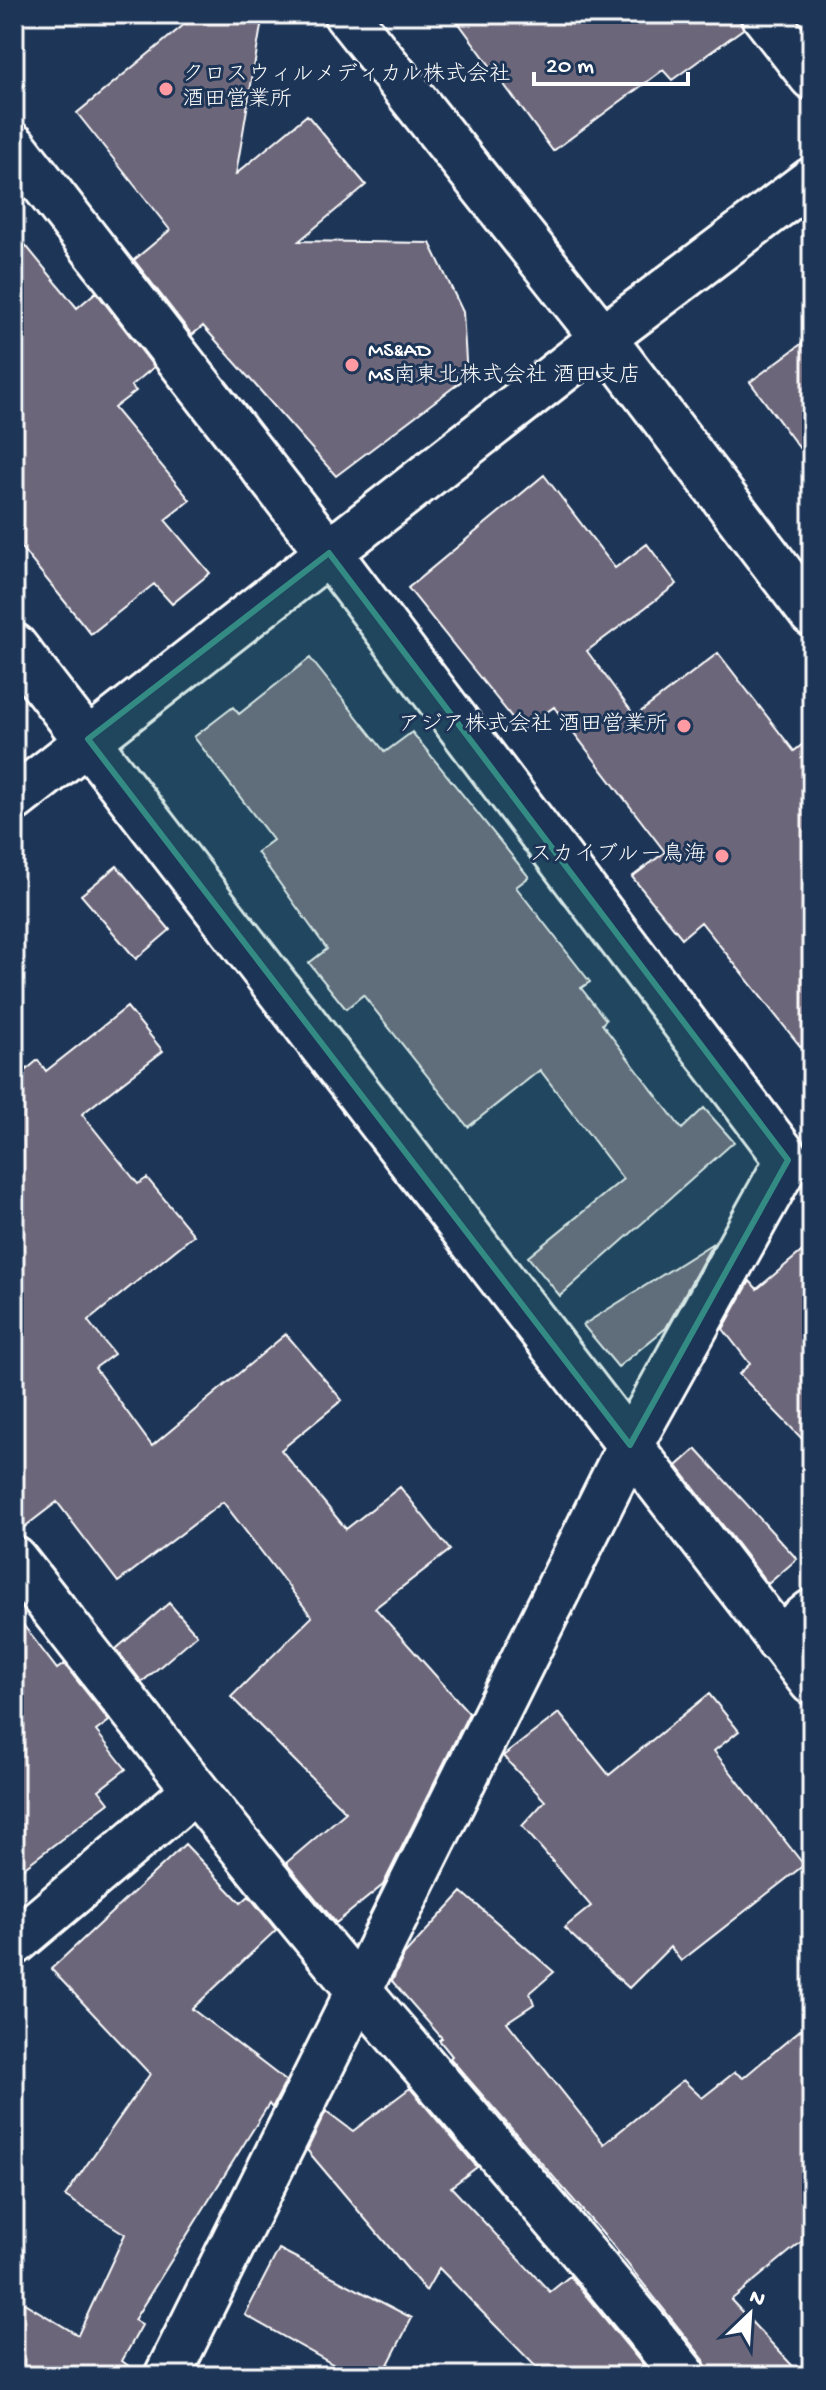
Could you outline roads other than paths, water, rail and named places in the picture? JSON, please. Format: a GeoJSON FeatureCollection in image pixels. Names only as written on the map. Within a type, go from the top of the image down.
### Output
{"type":"FeatureCollection","features":[{"type":"Feature","properties":{"kind":"street"},"geometry":{"type":"LineString","coordinates":[[346,14],[603,338],[812,614]]}},
{"type":"Feature","properties":{"kind":"street"},"geometry":{"type":"LineString","coordinates":[[763,14],[812,77]]}},
{"type":"Feature","properties":{"kind":"street"},"geometry":{"type":"LineString","coordinates":[[14,146],[329,553],[788,1160],[630,1445],[357,1988],[167,2376]]}},
{"type":"Feature","properties":{"kind":"street"},"geometry":{"type":"LineString","coordinates":[[14,799],[603,338],[812,180]]}},
{"type":"Feature","properties":{"kind":"street"},"geometry":{"type":"LineString","coordinates":[[14,646],[812,1682]]}},
{"type":"Feature","properties":{"kind":"street"},"geometry":{"type":"LineString","coordinates":[[14,1559],[195,1790],[357,1988],[591,2258],[684,2376]]}},
{"type":"Feature","properties":{"kind":"street"},"geometry":{"type":"LineString","coordinates":[[778,1640],[812,1612]]}},
{"type":"Feature","properties":{"kind":"street"},"geometry":{"type":"LineString","coordinates":[[14,1943],[195,1790]]}},
{"type":"Feature","properties":{"kind":"place","name":"クロスウィルメディカル株式会社 酒田営業所"},"geometry":{"type":"Point","coordinates":[166,89]}},
{"type":"Feature","properties":{"kind":"place","name":"MS&AD MS南東北株式会社 酒田支店"},"geometry":{"type":"Point","coordinates":[352,365]}},
{"type":"Feature","properties":{"kind":"place","name":"アジア株式会社 酒田営業所"},"geometry":{"type":"Point","coordinates":[684,726]}},
{"type":"Feature","properties":{"kind":"place","name":"スカイブルー鳥海"},"geometry":{"type":"Point","coordinates":[722,856]}}]}
